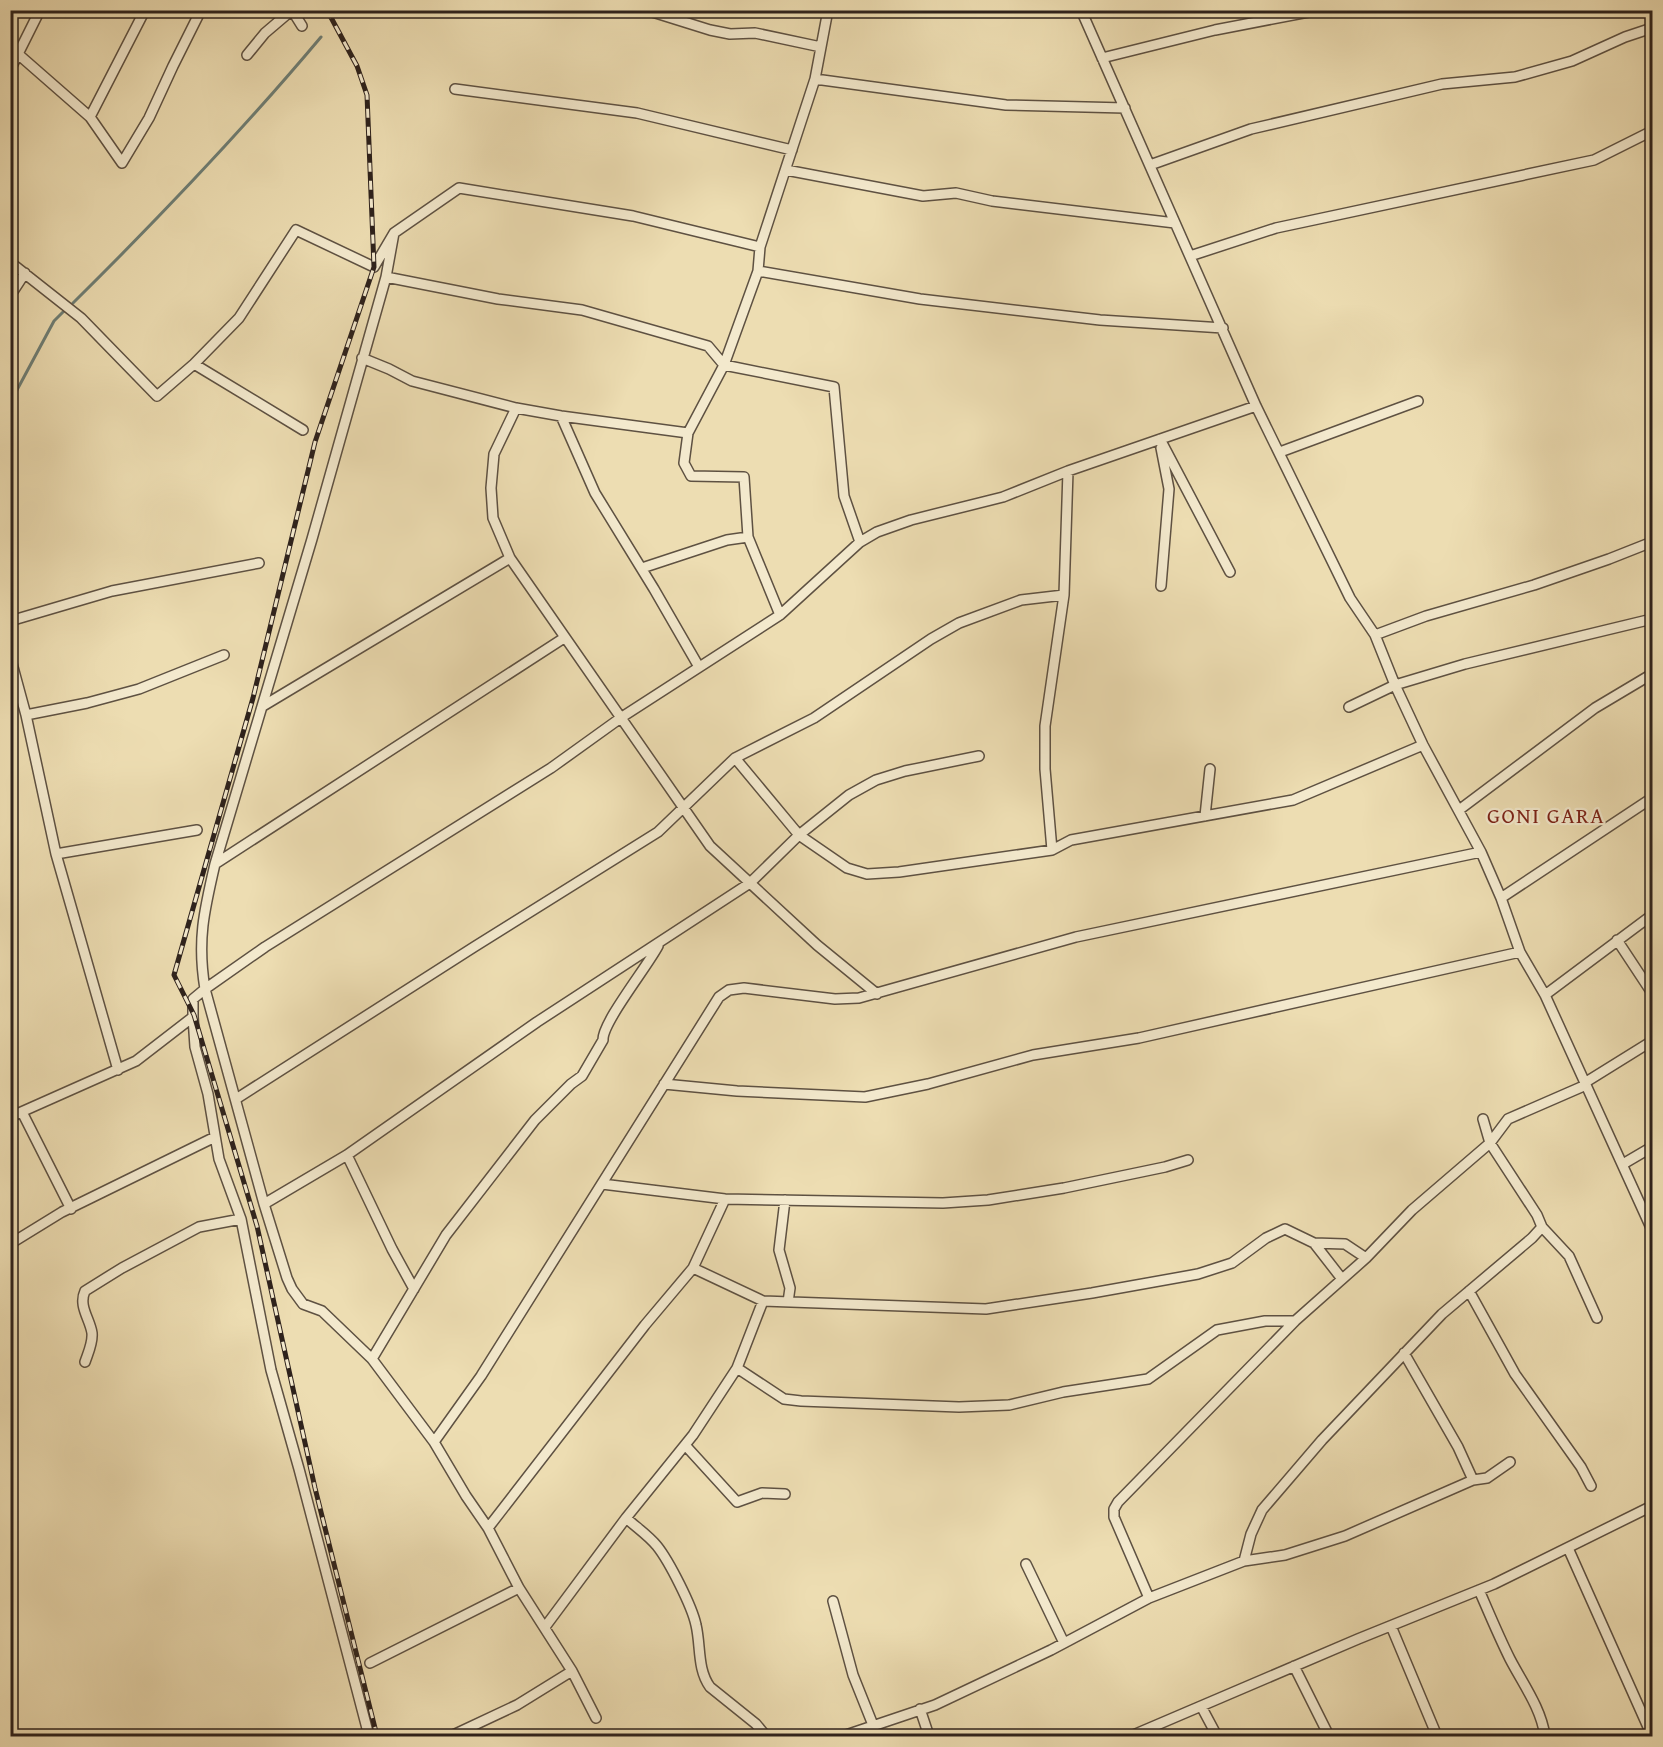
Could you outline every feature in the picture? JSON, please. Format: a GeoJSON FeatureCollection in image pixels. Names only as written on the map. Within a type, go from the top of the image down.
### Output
{"type":"FeatureCollection","features":[{"type":"Feature","properties":{"kind":"street"},"geometry":{"type":"LineString","coordinates":[[10,70],[40,10]]}},
{"type":"Feature","properties":{"kind":"street"},"geometry":{"type":"LineString","coordinates":[[90,117],[145,10]]}},
{"type":"Feature","properties":{"kind":"street"},"geometry":{"type":"LineString","coordinates":[[18,54],[90,117],[122,163],[149,118],[201,10]]}},
{"type":"Feature","properties":{"kind":"street"},"geometry":{"type":"LineString","coordinates":[[247,55],[265,33],[292,10],[302,26]]}},
{"type":"Feature","properties":{"kind":"street"},"geometry":{"type":"LineString","coordinates":[[646,10],[710,30],[730,34],[754,33],[821,47]]}},
{"type":"Feature","properties":{"kind":"street"},"geometry":{"type":"LineString","coordinates":[[780,615],[748,537],[744,477],[691,476],[684,463],[688,433],[724,365],[758,270],[760,247],[815,79],[828,10]]}},
{"type":"Feature","properties":{"kind":"street"},"geometry":{"type":"LineString","coordinates":[[1080,10],[1256,406],[1350,598],[1375,635],[1423,745],[1481,852],[1501,898],[1520,952],[1545,995],[1653,1230]]}},
{"type":"Feature","properties":{"kind":"street"},"geometry":{"type":"LineString","coordinates":[[1102,58],[1215,30],[1319,10]]}},
{"type":"Feature","properties":{"kind":"street"},"geometry":{"type":"LineString","coordinates":[[1150,165],[1251,129],[1442,84],[1515,77],[1572,61],[1625,37],[1653,28]]}},
{"type":"Feature","properties":{"kind":"street"},"geometry":{"type":"LineString","coordinates":[[815,79],[1006,105],[1125,108]]}},
{"type":"Feature","properties":{"kind":"street"},"geometry":{"type":"LineString","coordinates":[[454,89],[637,113],[792,150]]}},
{"type":"Feature","properties":{"kind":"street"},"geometry":{"type":"LineString","coordinates":[[1190,255],[1276,228],[1594,160],[1653,131]]}},
{"type":"Feature","properties":{"kind":"street"},"geometry":{"type":"LineString","coordinates":[[786,170],[922,196],[956,193],[992,201],[1175,223]]}},
{"type":"Feature","properties":{"kind":"street"},"geometry":{"type":"LineString","coordinates":[[10,262],[81,318],[158,396],[194,364],[239,318],[296,230],[374,267],[394,233],[459,188],[633,216],[760,247]]}},
{"type":"Feature","properties":{"kind":"street"},"geometry":{"type":"LineString","coordinates":[[394,233],[386,277],[215,864],[203,917],[201,961],[205,989],[264,1204],[292,1289],[303,1304],[322,1311],[372,1359],[434,1442],[488,1528],[519,1588],[572,1671],[596,1719]]}},
{"type":"Feature","properties":{"kind":"street"},"geometry":{"type":"LineString","coordinates":[[758,270],[920,299],[1100,320],[1223,328]]}},
{"type":"Feature","properties":{"kind":"street"},"geometry":{"type":"LineString","coordinates":[[10,296],[25,273]]}},
{"type":"Feature","properties":{"kind":"street"},"geometry":{"type":"LineString","coordinates":[[386,277],[498,299],[582,310],[708,346],[724,365],[834,387],[844,496],[860,542]]}},
{"type":"Feature","properties":{"kind":"street"},"geometry":{"type":"LineString","coordinates":[[362,358],[412,381],[516,408],[688,433]]}},
{"type":"Feature","properties":{"kind":"street"},"geometry":{"type":"LineString","coordinates":[[194,364],[303,430]]}},
{"type":"Feature","properties":{"kind":"street"},"geometry":{"type":"LineString","coordinates":[[1280,452],[1418,402]]}},
{"type":"Feature","properties":{"kind":"street"},"geometry":{"type":"LineString","coordinates":[[369,1737],[271,1370],[241,1219],[219,1159],[208,1094],[195,1047],[193,999],[265,947],[551,768],[622,717],[780,615],[860,542],[877,532],[911,520],[1003,497],[1068,471],[1256,406]]}},
{"type":"Feature","properties":{"kind":"street"},"geometry":{"type":"LineString","coordinates":[[516,408],[494,454],[491,488],[493,518],[510,558],[710,846],[817,945],[877,994]]}},
{"type":"Feature","properties":{"kind":"street"},"geometry":{"type":"LineString","coordinates":[[561,416],[595,493],[642,568],[699,667]]}},
{"type":"Feature","properties":{"kind":"street"},"geometry":{"type":"LineString","coordinates":[[1160,439],[1230,572]]}},
{"type":"Feature","properties":{"kind":"street"},"geometry":{"type":"LineString","coordinates":[[1160,439],[1169,489],[1161,586]]}},
{"type":"Feature","properties":{"kind":"street"},"geometry":{"type":"LineString","coordinates":[[1052,850],[1045,769],[1045,726],[1064,595],[1068,471]]}},
{"type":"Feature","properties":{"kind":"street"},"geometry":{"type":"LineString","coordinates":[[642,568],[727,540],[748,537]]}},
{"type":"Feature","properties":{"kind":"street"},"geometry":{"type":"LineString","coordinates":[[1375,635],[1426,616],[1534,585],[1653,542]]}},
{"type":"Feature","properties":{"kind":"street"},"geometry":{"type":"LineString","coordinates":[[262,706],[510,558]]}},
{"type":"Feature","properties":{"kind":"street"},"geometry":{"type":"LineString","coordinates":[[10,621],[112,591],[259,563]]}},
{"type":"Feature","properties":{"kind":"street"},"geometry":{"type":"LineString","coordinates":[[236,1099],[658,832],[735,758],[814,718],[931,639],[959,623],[1021,600],[1064,595]]}},
{"type":"Feature","properties":{"kind":"street"},"geometry":{"type":"LineString","coordinates":[[1349,707],[1395,685],[1466,664],[1653,619]]}},
{"type":"Feature","properties":{"kind":"street"},"geometry":{"type":"LineString","coordinates":[[215,864],[564,638]]}},
{"type":"Feature","properties":{"kind":"street"},"geometry":{"type":"LineString","coordinates":[[26,715],[87,704],[139,689],[224,655]]}},
{"type":"Feature","properties":{"kind":"street"},"geometry":{"type":"LineString","coordinates":[[10,657],[26,715],[56,854],[118,1070]]}},
{"type":"Feature","properties":{"kind":"street"},"geometry":{"type":"LineString","coordinates":[[1459,810],[1595,708],[1653,674]]}},
{"type":"Feature","properties":{"kind":"street"},"geometry":{"type":"LineString","coordinates":[[735,758],[799,835],[847,868],[867,874],[899,872],[1052,850],[1071,840],[1293,800],[1423,745]]}},
{"type":"Feature","properties":{"kind":"street"},"geometry":{"type":"LineString","coordinates":[[264,1204],[347,1155],[537,1022],[750,883],[799,835],[849,795],[876,780],[905,771],[979,756]]}},
{"type":"Feature","properties":{"kind":"street"},"geometry":{"type":"LineString","coordinates":[[1205,816],[1210,769]]}},
{"type":"Feature","properties":{"kind":"street"},"geometry":{"type":"LineString","coordinates":[[1501,898],[1653,798]]}},
{"type":"Feature","properties":{"kind":"street"},"geometry":{"type":"LineString","coordinates":[[56,854],[196,830]]}},
{"type":"Feature","properties":{"kind":"street"},"geometry":{"type":"LineString","coordinates":[[434,1442],[481,1376],[719,997],[729,990],[744,988],[835,999],[859,998],[1076,937],[1481,852]]}},
{"type":"Feature","properties":{"kind":"street"},"geometry":{"type":"LineString","coordinates":[[1545,995],[1653,915]]}},
{"type":"Feature","properties":{"kind":"street"},"geometry":{"type":"LineString","coordinates":[[1617,940],[1653,993]]}},
{"type":"Feature","properties":{"kind":"street"},"geometry":{"type":"LineString","coordinates":[[372,1359],[446,1235],[528,1129],[571,1084],[582,1076],[603,1040],[603,1034],[612,1017],[650,962],[659,944]]}},
{"type":"Feature","properties":{"kind":"street"},"geometry":{"type":"LineString","coordinates":[[664,1084],[737,1091],[865,1097],[928,1084],[1033,1054],[1139,1038],[1520,952]]}},
{"type":"Feature","properties":{"kind":"street"},"geometry":{"type":"LineString","coordinates":[[10,1117],[118,1070],[153,1049],[193,1017]]}},
{"type":"Feature","properties":{"kind":"street"},"geometry":{"type":"LineString","coordinates":[[1149,1598],[1114,1517],[1114,1509],[1118,1502],[1295,1321],[1366,1258],[1412,1210],[1490,1143],[1508,1119],[1586,1083],[1653,1041]]}},
{"type":"Feature","properties":{"kind":"street"},"geometry":{"type":"LineString","coordinates":[[22,1112],[71,1209]]}},
{"type":"Feature","properties":{"kind":"street"},"geometry":{"type":"LineString","coordinates":[[1483,1119],[1490,1143],[1537,1215],[1542,1227],[1569,1256],[1597,1318]]}},
{"type":"Feature","properties":{"kind":"street"},"geometry":{"type":"LineString","coordinates":[[10,1244],[62,1212],[215,1137]]}},
{"type":"Feature","properties":{"kind":"street"},"geometry":{"type":"LineString","coordinates":[[1623,1164],[1653,1147]]}},
{"type":"Feature","properties":{"kind":"street"},"geometry":{"type":"LineString","coordinates":[[347,1155],[414,1289]]}},
{"type":"Feature","properties":{"kind":"street"},"geometry":{"type":"LineString","coordinates":[[602,1184],[725,1199],[943,1203],[988,1200],[1064,1188],[1188,1160]]}},
{"type":"Feature","properties":{"kind":"street"},"geometry":{"type":"LineString","coordinates":[[488,1528],[645,1325],[693,1268],[725,1199]]}},
{"type":"Feature","properties":{"kind":"street"},"geometry":{"type":"LineString","coordinates":[[785,1200],[779,1250],[790,1288],[788,1302]]}},
{"type":"Feature","properties":{"kind":"street"},"geometry":{"type":"LineString","coordinates":[[85,1362],[92,1334],[82,1304],[85,1291],[122,1268],[199,1227],[241,1219]]}},
{"type":"Feature","properties":{"kind":"street"},"geometry":{"type":"LineString","coordinates":[[1244,1561],[1251,1534],[1262,1510],[1322,1440],[1404,1353],[1469,1291],[1542,1227]]}},
{"type":"Feature","properties":{"kind":"street"},"geometry":{"type":"LineString","coordinates":[[693,1268],[764,1301],[986,1309],[1198,1275],[1232,1263],[1266,1238],[1285,1229],[1314,1243],[1346,1244],[1366,1258]]}},
{"type":"Feature","properties":{"kind":"street"},"geometry":{"type":"LineString","coordinates":[[1314,1243],[1342,1279]]}},
{"type":"Feature","properties":{"kind":"street"},"geometry":{"type":"LineString","coordinates":[[1469,1291],[1515,1374],[1581,1467],[1591,1486]]}},
{"type":"Feature","properties":{"kind":"street"},"geometry":{"type":"LineString","coordinates":[[545,1627],[626,1518],[685,1445],[737,1368],[764,1301]]}},
{"type":"Feature","properties":{"kind":"street"},"geometry":{"type":"LineString","coordinates":[[737,1368],[784,1399],[959,1407],[1009,1405],[1063,1392],[1148,1378],[1217,1330],[1265,1321],[1295,1321]]}},
{"type":"Feature","properties":{"kind":"street"},"geometry":{"type":"LineString","coordinates":[[1404,1353],[1458,1447],[1473,1480]]}},
{"type":"Feature","properties":{"kind":"street"},"geometry":{"type":"LineString","coordinates":[[685,1445],[737,1502],[762,1493],[785,1494]]}},
{"type":"Feature","properties":{"kind":"street"},"geometry":{"type":"LineString","coordinates":[[843,1737],[935,1705],[1064,1643],[1149,1598],[1244,1561],[1285,1555],[1345,1536],[1473,1480],[1487,1478],[1509,1462]]}},
{"type":"Feature","properties":{"kind":"street"},"geometry":{"type":"LineString","coordinates":[[1131,1737],[1294,1666],[1479,1590],[1653,1506]]}},
{"type":"Feature","properties":{"kind":"street"},"geometry":{"type":"LineString","coordinates":[[626,1518],[657,1545],[676,1576],[696,1624],[701,1668],[705,1680],[710,1687],[756,1724],[766,1737]]}},
{"type":"Feature","properties":{"kind":"street"},"geometry":{"type":"LineString","coordinates":[[1568,1548],[1652,1737]]}},
{"type":"Feature","properties":{"kind":"street"},"geometry":{"type":"LineString","coordinates":[[1026,1564],[1064,1643]]}},
{"type":"Feature","properties":{"kind":"street"},"geometry":{"type":"LineString","coordinates":[[370,1663],[519,1588]]}},
{"type":"Feature","properties":{"kind":"street"},"geometry":{"type":"LineString","coordinates":[[1479,1590],[1535,1706],[1545,1737]]}},
{"type":"Feature","properties":{"kind":"street"},"geometry":{"type":"LineString","coordinates":[[832,1600],[854,1675],[873,1725]]}},
{"type":"Feature","properties":{"kind":"street"},"geometry":{"type":"LineString","coordinates":[[1391,1626],[1437,1737]]}},
{"type":"Feature","properties":{"kind":"street"},"geometry":{"type":"LineString","coordinates":[[1294,1666],[1329,1737]]}},
{"type":"Feature","properties":{"kind":"street"},"geometry":{"type":"LineString","coordinates":[[452,1737],[517,1705],[572,1671]]}},
{"type":"Feature","properties":{"kind":"street"},"geometry":{"type":"LineString","coordinates":[[1201,1706],[1217,1737]]}},
{"type":"Feature","properties":{"kind":"street"},"geometry":{"type":"LineString","coordinates":[[920,1709],[929,1737]]}},
{"type":"Feature","properties":{"kind":"waterway"},"geometry":{"type":"LineString","coordinates":[[347,16],[359,10]]}},
{"type":"Feature","properties":{"kind":"waterway"},"geometry":{"type":"LineString","coordinates":[[73,303],[200,173],[321,37]]}},
{"type":"Feature","properties":{"kind":"waterway"},"geometry":{"type":"LineString","coordinates":[[10,403],[54,321],[64,311]]}},
{"type":"Feature","properties":{"kind":"railway"},"geometry":{"type":"LineString","coordinates":[[327,10],[357,66],[367,95],[374,267],[315,442],[253,698],[174,975],[194,1015],[257,1226],[315,1488],[377,1736]]}},
{"type":"Feature","properties":{"kind":"district","name":"GONI GARA"},"geometry":{"type":"Point","coordinates":[1546,815]}}]}
